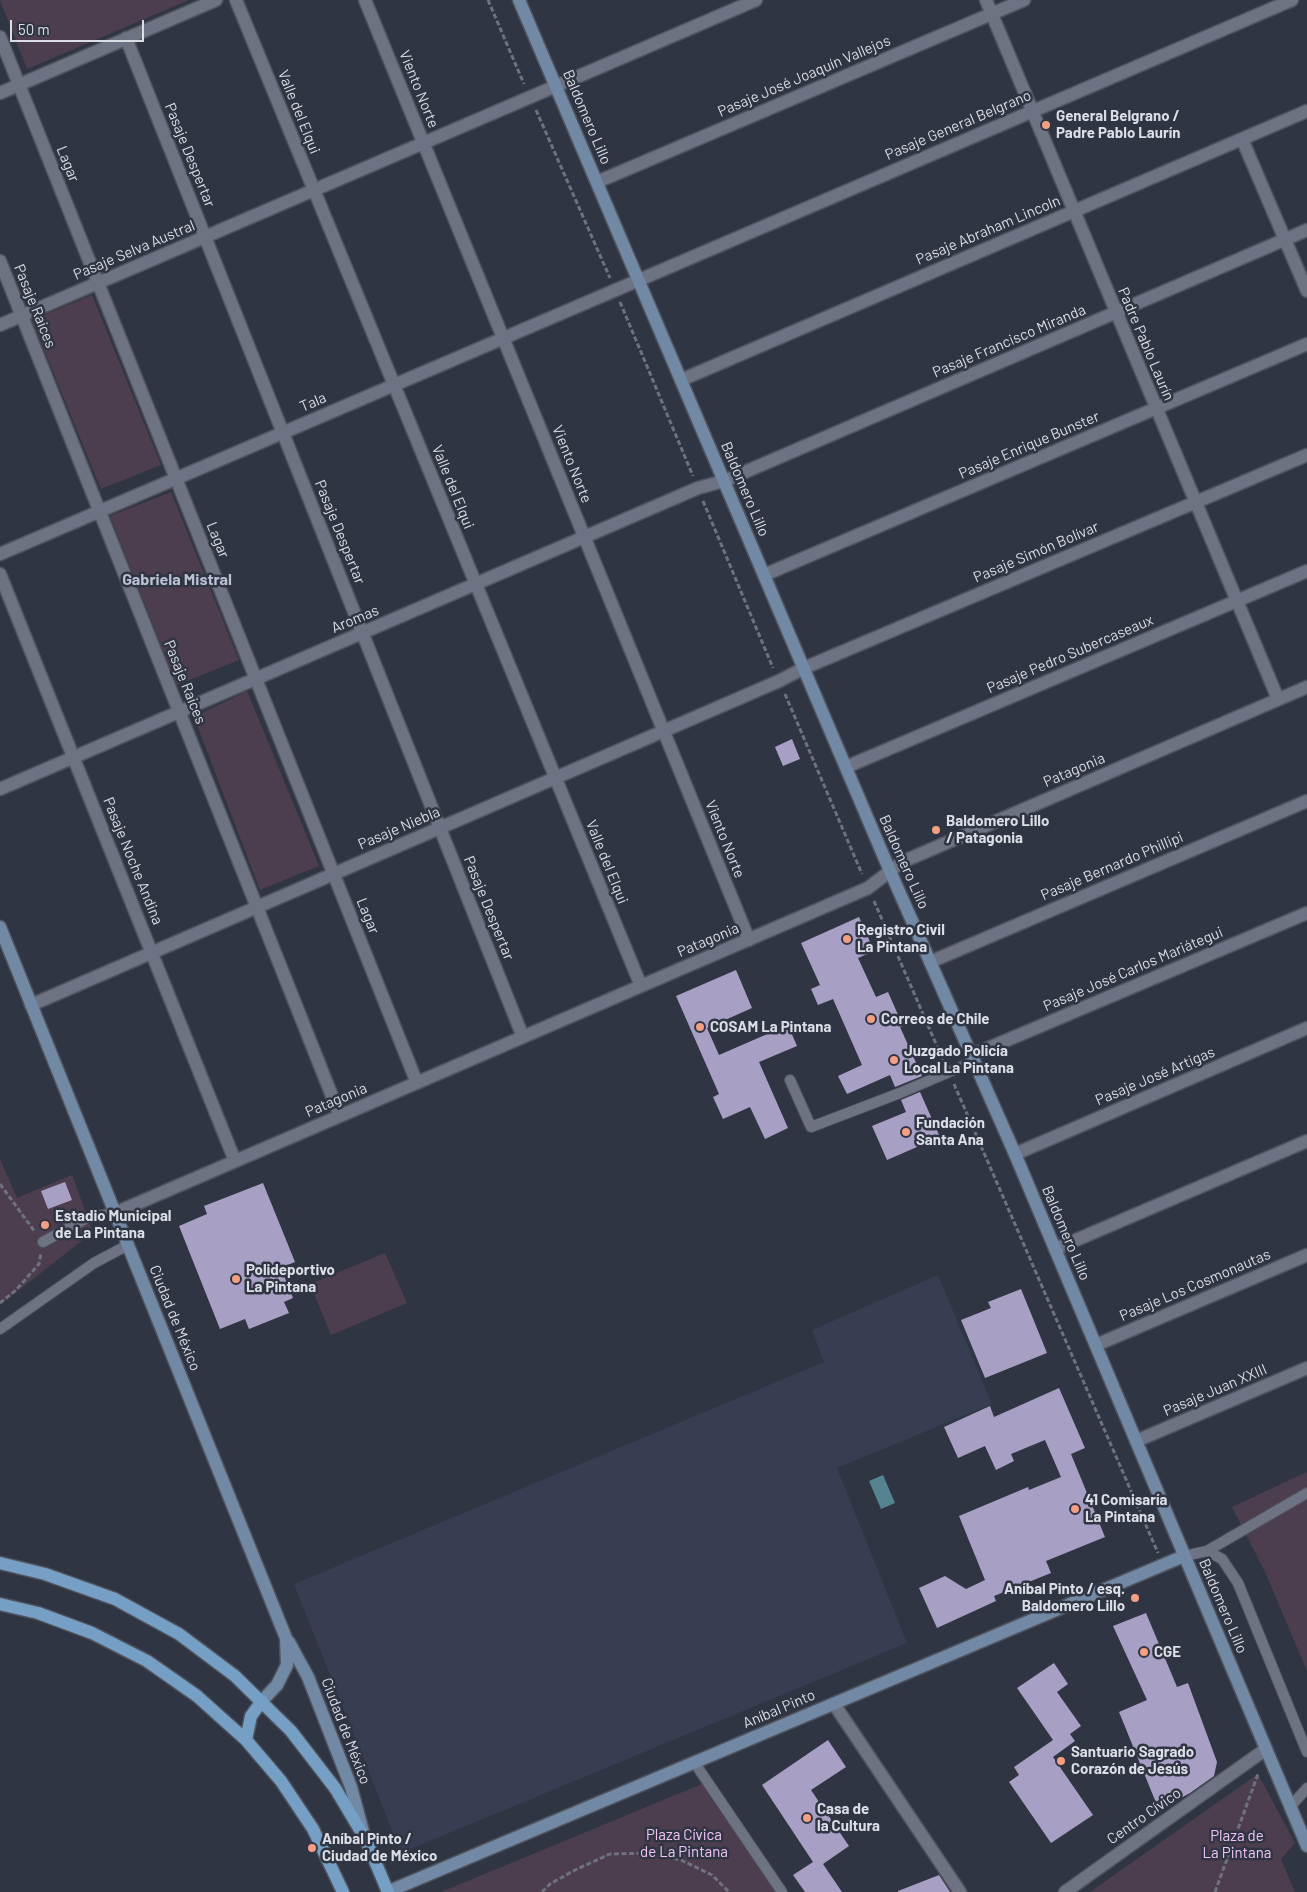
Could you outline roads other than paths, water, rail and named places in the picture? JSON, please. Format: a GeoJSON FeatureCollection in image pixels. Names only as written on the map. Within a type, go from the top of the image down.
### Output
{"type":"FeatureCollection","features":[{"type":"Feature","properties":{"kind":"main road"},"geometry":{"type":"LineString","coordinates":[[0,1563],[80,1585],[148,1616],[208,1654],[262,1701],[318,1764],[341,1797],[366,1840],[388,1892]]}},
{"type":"Feature","properties":{"kind":"main road"},"geometry":{"type":"LineString","coordinates":[[0,1604],[38,1613],[83,1629],[147,1661],[197,1696],[246,1740],[264,1760],[297,1804],[327,1856],[343,1892]]}},
{"type":"Feature","properties":{"kind":"main road"},"geometry":{"type":"LineString","coordinates":[[246,1740],[251,1716],[262,1701]]}},
{"type":"Feature","properties":{"kind":"street"},"geometry":{"type":"LineString","coordinates":[[0,93],[216,0]]}},
{"type":"Feature","properties":{"kind":"street","name":"Valle del Elqui"},"geometry":{"type":"LineString","coordinates":[[236,0],[641,986]]}},
{"type":"Feature","properties":{"kind":"street","name":"Viento Norte"},"geometry":{"type":"LineString","coordinates":[[365,0],[749,940]]}},
{"type":"Feature","properties":{"kind":"street","name":"Baldomero Lillo"},"geometry":{"type":"LineString","coordinates":[[519,0],[890,871],[1015,1154],[1307,1846]]}},
{"type":"Feature","properties":{"kind":"street","name":"Pasaje Selva Austral"},"geometry":{"type":"LineString","coordinates":[[0,325],[756,0]]}},
{"type":"Feature","properties":{"kind":"street","name":"Padre Pablo Laurín"},"geometry":{"type":"LineString","coordinates":[[986,0],[1278,699]]}},
{"type":"Feature","properties":{"kind":"street","name":"Pasaje José Joaquín Vallejos"},"geometry":{"type":"LineString","coordinates":[[597,182],[1024,0]]}},
{"type":"Feature","properties":{"kind":"street","name":"Pasaje General Belgrano"},"geometry":{"type":"LineString","coordinates":[[639,281],[1032,110],[1292,0]]}},
{"type":"Feature","properties":{"kind":"street","name":"Lagar"},"geometry":{"type":"LineString","coordinates":[[0,37],[418,1083]]}},
{"type":"Feature","properties":{"kind":"street","name":"Pasaje Despertar"},"geometry":{"type":"LineString","coordinates":[[126,38],[523,1037]]}},
{"type":"Feature","properties":{"kind":"street","name":"Pasaje Abraham Lincoln"},"geometry":{"type":"LineString","coordinates":[[681,380],[1307,111]]}},
{"type":"Feature","properties":{"kind":"street"},"geometry":{"type":"LineString","coordinates":[[1242,139],[1307,291]]}},
{"type":"Feature","properties":{"kind":"street","name":"Pasaje Francisco Miranda"},"geometry":{"type":"LineString","coordinates":[[724,481],[1307,230]]}},
{"type":"Feature","properties":{"kind":"street","name":"Pasaje Raíces"},"geometry":{"type":"LineString","coordinates":[[0,261],[340,1116]]}},
{"type":"Feature","properties":{"kind":"street","name":"Tala"},"geometry":{"type":"LineString","coordinates":[[0,554],[639,281]]}},
{"type":"Feature","properties":{"kind":"street","name":"Pasaje Enrique Bunster"},"geometry":{"type":"LineString","coordinates":[[764,575],[1307,344]]}},
{"type":"Feature","properties":{"kind":"street","name":"Pasaje Simón Bolívar"},"geometry":{"type":"LineString","coordinates":[[779,681],[804,668],[1307,455]]}},
{"type":"Feature","properties":{"kind":"street","name":"Aromas"},"geometry":{"type":"LineString","coordinates":[[0,790],[698,488],[724,481]]}},
{"type":"Feature","properties":{"kind":"street","name":"Pasaje Pedro Subercaseaux"},"geometry":{"type":"LineString","coordinates":[[846,767],[1307,571]]}},
{"type":"Feature","properties":{"kind":"street","name":"Pasaje Noche Andina"},"geometry":{"type":"LineString","coordinates":[[0,574],[235,1161]]}},
{"type":"Feature","properties":{"kind":"street","name":"Pasaje Niebla"},"geometry":{"type":"LineString","coordinates":[[31,1005],[779,681]]}},
{"type":"Feature","properties":{"kind":"street","name":"Patagonia"},"geometry":{"type":"LineString","coordinates":[[115,1213],[868,888],[902,862],[1307,687]]}},
{"type":"Feature","properties":{"kind":"street","name":"Pasaje Bernardo Phillipi"},"geometry":{"type":"LineString","coordinates":[[930,962],[1307,801]]}},
{"type":"Feature","properties":{"kind":"street","name":"Pasaje José Carlos Mariátegui"},"geometry":{"type":"LineString","coordinates":[[973,1058],[1307,913]]}},
{"type":"Feature","properties":{"kind":"street","name":"Ciudad de México"},"geometry":{"type":"LineString","coordinates":[[0,927],[286,1638],[308,1677],[351,1787],[366,1840]]}},
{"type":"Feature","properties":{"kind":"street","name":"Pasaje José Artigas"},"geometry":{"type":"LineString","coordinates":[[1015,1154],[1307,1028]]}},
{"type":"Feature","properties":{"kind":"street"},"geometry":{"type":"LineString","coordinates":[[1055,1248],[1307,1142]]}},
{"type":"Feature","properties":{"kind":"street","name":"Pasaje Los Cosmonautas"},"geometry":{"type":"LineString","coordinates":[[1096,1345],[1307,1254]]}},
{"type":"Feature","properties":{"kind":"street","name":"Pasaje Juan XXIII"},"geometry":{"type":"LineString","coordinates":[[1136,1441],[1307,1368]]}},
{"type":"Feature","properties":{"kind":"street","name":"Aníbal Pinto"},"geometry":{"type":"LineString","coordinates":[[388,1892],[1184,1556]]}},
{"type":"Feature","properties":{"kind":"street","name":"Ciudad de México"},"geometry":{"type":"LineString","coordinates":[[262,1701],[283,1676],[288,1656],[286,1638]]}},
{"type":"Feature","properties":{"kind":"street"},"geometry":{"type":"LineString","coordinates":[[834,1704],[960,1892]]}},
{"type":"Feature","properties":{"kind":"street","name":"Centro Cívico"},"geometry":{"type":"LineString","coordinates":[[1066,1892],[1266,1749]]}},
{"type":"Feature","properties":{"kind":"lane"},"geometry":{"type":"LineString","coordinates":[[790,1080],[811,1127],[948,1072],[973,1058]]}},
{"type":"Feature","properties":{"kind":"lane"},"geometry":{"type":"LineString","coordinates":[[43,1242],[87,1218],[115,1213]]}},
{"type":"Feature","properties":{"kind":"lane"},"geometry":{"type":"LineString","coordinates":[[0,1329],[94,1263],[128,1245]]}},
{"type":"Feature","properties":{"kind":"lane"},"geometry":{"type":"LineString","coordinates":[[1184,1556],[1207,1552],[1307,1493]]}},
{"type":"Feature","properties":{"kind":"lane"},"geometry":{"type":"LineString","coordinates":[[1207,1552],[1222,1559],[1238,1582],[1307,1752]]}},
{"type":"Feature","properties":{"kind":"lane"},"geometry":{"type":"LineString","coordinates":[[694,1762],[782,1892]]}},
{"type":"Feature","properties":{"kind":"lane"},"geometry":{"type":"LineString","coordinates":[[1290,1807],[1307,1788]]}},
{"type":"Feature","properties":{"kind":"place","name":"General Belgrano / Padre Pablo Laurín"},"geometry":{"type":"Point","coordinates":[1046,125]}},
{"type":"Feature","properties":{"kind":"place","name":"Baldomero Lillo / Patagonia"},"geometry":{"type":"Point","coordinates":[936,830]}},
{"type":"Feature","properties":{"kind":"place","name":"Registro Civil La Pintana"},"geometry":{"type":"Point","coordinates":[847,939]}},
{"type":"Feature","properties":{"kind":"place","name":"Correos de Chile"},"geometry":{"type":"Point","coordinates":[871,1019]}},
{"type":"Feature","properties":{"kind":"place","name":"COSAM La Pintana"},"geometry":{"type":"Point","coordinates":[700,1027]}},
{"type":"Feature","properties":{"kind":"place","name":"Juzgado Policía Local La Pintana"},"geometry":{"type":"Point","coordinates":[894,1060]}},
{"type":"Feature","properties":{"kind":"place","name":"Fundación Santa Ana"},"geometry":{"type":"Point","coordinates":[906,1132]}},
{"type":"Feature","properties":{"kind":"place","name":"Estadio Municipal de La Pintana"},"geometry":{"type":"Point","coordinates":[45,1225]}},
{"type":"Feature","properties":{"kind":"place","name":"Polideportivo La Pintana"},"geometry":{"type":"Point","coordinates":[236,1279]}},
{"type":"Feature","properties":{"kind":"place","name":"41 Comisaría La Pintana"},"geometry":{"type":"Point","coordinates":[1075,1509]}},
{"type":"Feature","properties":{"kind":"place","name":"Aníbal Pinto / esq. Baldomero Lillo"},"geometry":{"type":"Point","coordinates":[1135,1598]}},
{"type":"Feature","properties":{"kind":"place","name":"CGE"},"geometry":{"type":"Point","coordinates":[1144,1652]}},
{"type":"Feature","properties":{"kind":"place","name":"Santuario Sagrado Corazón de Jesús"},"geometry":{"type":"Point","coordinates":[1061,1761]}},
{"type":"Feature","properties":{"kind":"place","name":"Casa de la Cultura"},"geometry":{"type":"Point","coordinates":[807,1818]}},
{"type":"Feature","properties":{"kind":"place","name":"Aníbal Pinto / Ciudad de México"},"geometry":{"type":"Point","coordinates":[312,1848]}},
{"type":"Feature","properties":{"kind":"district","name":"Gabriela Mistral"},"geometry":{"type":"Point","coordinates":[177,580]}},
{"type":"Feature","properties":{"kind":"park label","name":"Plaza Cívica de La Pintana"},"geometry":{"type":"Point","coordinates":[684,1844]}},
{"type":"Feature","properties":{"kind":"park label","name":"Plaza de La Pintana"},"geometry":{"type":"Point","coordinates":[1237,1844]}}]}
